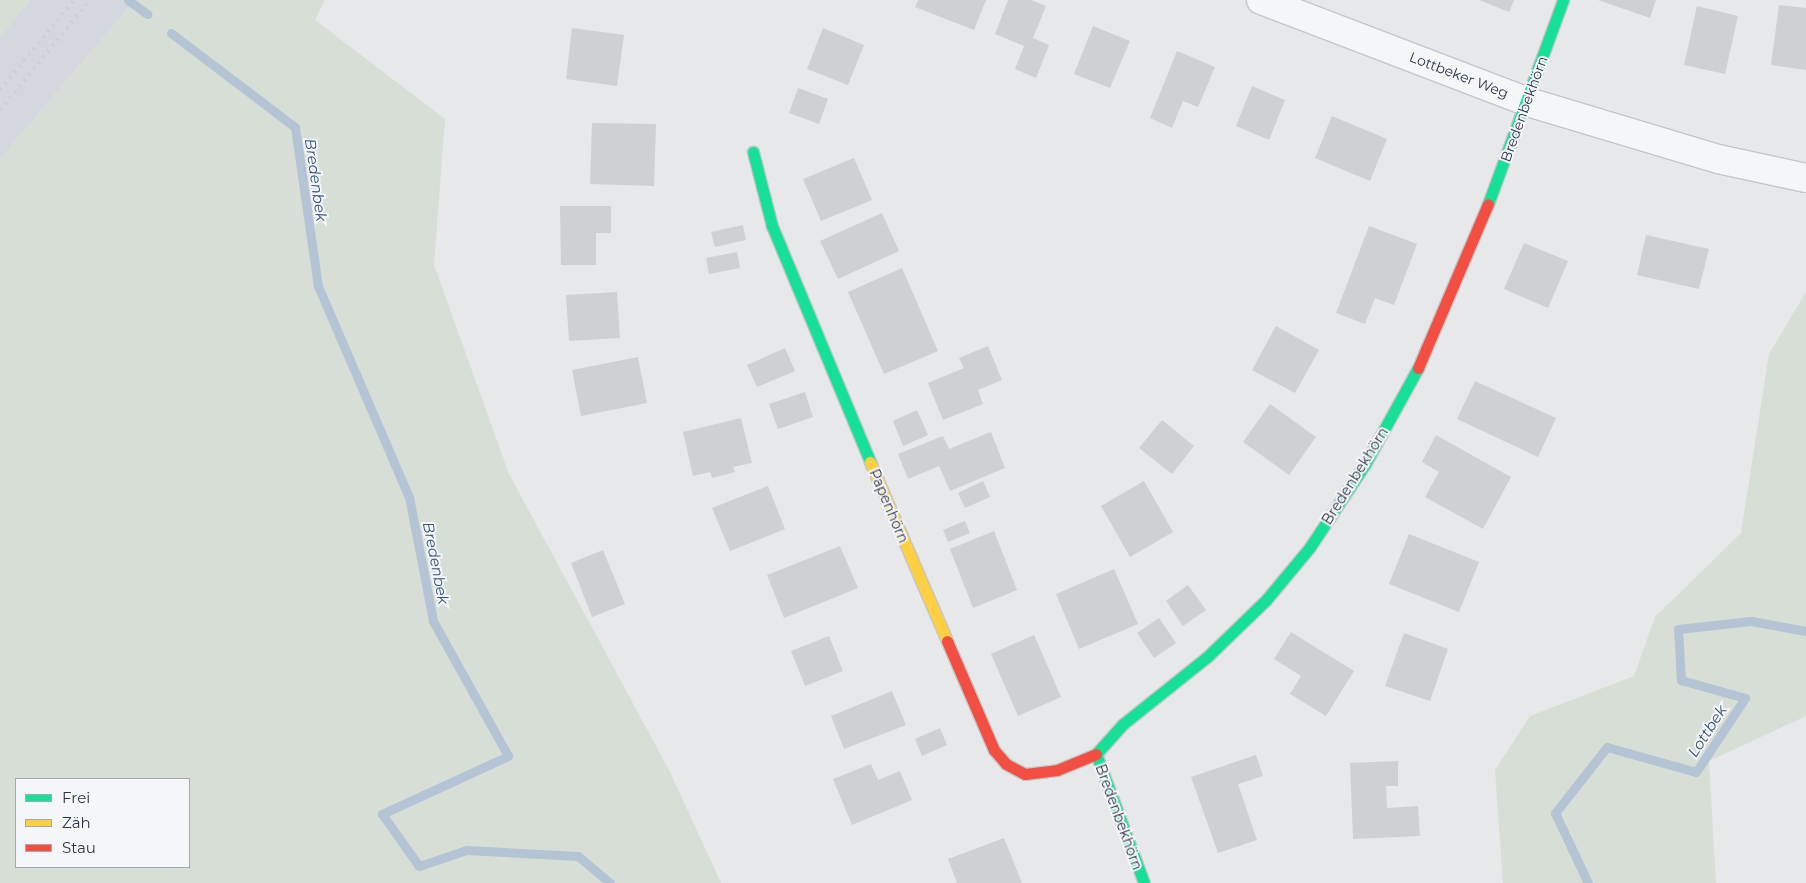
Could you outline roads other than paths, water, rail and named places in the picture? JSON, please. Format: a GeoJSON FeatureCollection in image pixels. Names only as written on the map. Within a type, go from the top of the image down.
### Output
{"type":"FeatureCollection","features":[{"type":"Feature","properties":{"kind":"street","name":"Lottbeker Weg"},"geometry":{"type":"LineString","coordinates":[[1261,0],[1528,102],[1718,159],[1806,178]]}},
{"type":"Feature","properties":{"kind":"street","name":"Bredenbekhörn"},"geometry":{"type":"LineString","coordinates":[[1144,883],[1096,754],[1124,724],[1206,657],[1266,600],[1321,530],[1365,464],[1425,355],[1476,238],[1528,102],[1563,0]]}},
{"type":"Feature","properties":{"kind":"street","name":"Papenhörn"},"geometry":{"type":"LineString","coordinates":[[753,152],[772,226],[800,298],[994,750],[1006,764],[1025,774],[1057,770],[1096,754]]}},
{"type":"Feature","properties":{"kind":"waterway","name":"Bredenbek"},"geometry":{"type":"LineString","coordinates":[[128,0],[147,14]]}},
{"type":"Feature","properties":{"kind":"waterway","name":"Bredenbek"},"geometry":{"type":"LineString","coordinates":[[171,33],[295,127],[318,286],[409,497],[433,621],[508,756],[382,814],[419,866],[466,850],[578,856],[610,883]]}},
{"type":"Feature","properties":{"kind":"waterway","name":"Lottbek"},"geometry":{"type":"LineString","coordinates":[[1588,883],[1555,813],[1607,747],[1696,772],[1745,698],[1681,680],[1678,629],[1751,621],[1806,631]]}},
{"type":"Feature","properties":{"kind":"railway"},"geometry":{"type":"LineString","coordinates":[[0,90],[74,0]]}},
{"type":"Feature","properties":{"kind":"railway"},"geometry":{"type":"LineString","coordinates":[[0,110],[90,0]]}}]}
